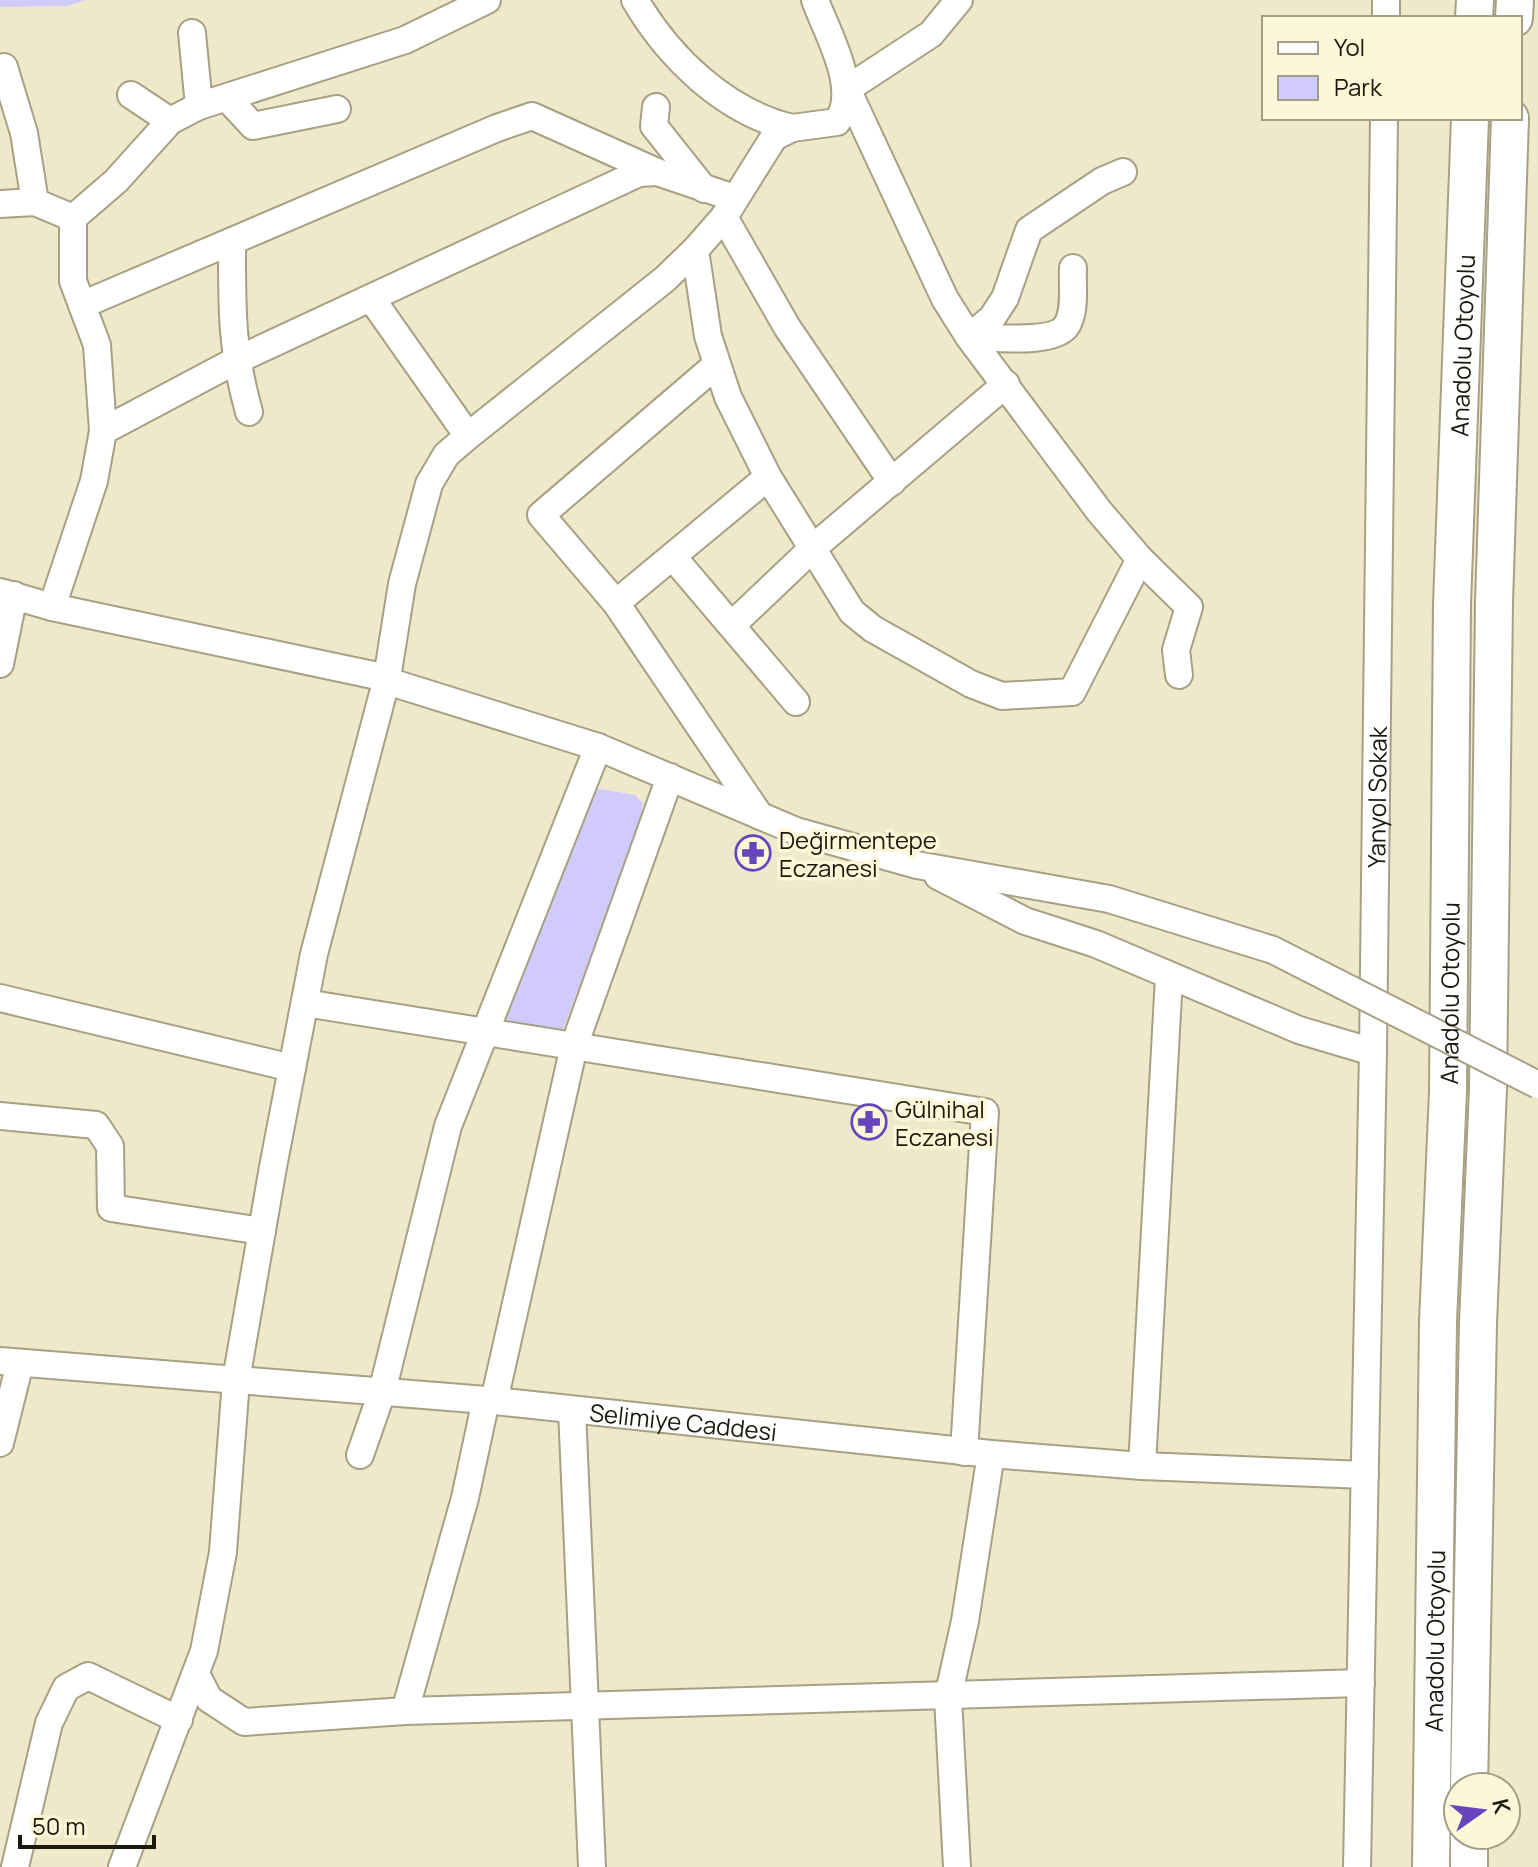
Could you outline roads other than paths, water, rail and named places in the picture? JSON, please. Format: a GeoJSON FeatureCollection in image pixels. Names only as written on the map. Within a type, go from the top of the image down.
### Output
{"type":"FeatureCollection","features":[{"type":"Feature","properties":{"kind":"highway","name":"Anadolu Otoyolu"},"geometry":{"type":"LineString","coordinates":[[1431,1867],[1438,1322],[1448,1091],[1452,604],[1470,120]]}},
{"type":"Feature","properties":{"kind":"highway","name":"Anadolu Otoyolu"},"geometry":{"type":"LineString","coordinates":[[1469,1771],[1478,1323],[1488,1089],[1494,602],[1510,120]]}},
{"type":"Feature","properties":{"kind":"street"},"geometry":{"type":"LineString","coordinates":[[52,607],[94,481],[103,431],[97,345],[73,281],[73,218],[116,181],[170,121],[199,106],[405,40],[487,0]]}},
{"type":"Feature","properties":{"kind":"street"},"geometry":{"type":"LineString","coordinates":[[635,0],[652,29],[689,70],[762,121],[792,128]]}},
{"type":"Feature","properties":{"kind":"street"},"geometry":{"type":"LineString","coordinates":[[815,0],[847,89],[945,299],[969,337],[1099,511],[1140,559],[1189,607],[1176,650],[1179,675]]}},
{"type":"Feature","properties":{"kind":"street"},"geometry":{"type":"LineString","coordinates":[[847,89],[931,34],[959,0]]}},
{"type":"Feature","properties":{"kind":"street"},"geometry":{"type":"LineString","coordinates":[[192,33],[199,106]]}},
{"type":"Feature","properties":{"kind":"street"},"geometry":{"type":"LineString","coordinates":[[4,67],[24,133],[35,202]]}},
{"type":"Feature","properties":{"kind":"street"},"geometry":{"type":"LineString","coordinates":[[122,1867],[204,1651],[223,1552],[236,1380],[292,1068],[314,954],[387,679],[402,584],[429,484],[446,455],[665,279],[695,250],[729,208],[774,137],[792,128],[837,122],[845,111],[847,89]]}},
{"type":"Feature","properties":{"kind":"street"},"geometry":{"type":"LineString","coordinates":[[131,95],[170,121]]}},
{"type":"Feature","properties":{"kind":"street"},"geometry":{"type":"LineString","coordinates":[[228,99],[253,126],[337,109]]}},
{"type":"Feature","properties":{"kind":"street"},"geometry":{"type":"LineString","coordinates":[[656,107],[654,126],[704,189],[729,208],[787,327],[892,482]]}},
{"type":"Feature","properties":{"kind":"street"},"geometry":{"type":"LineString","coordinates":[[82,305],[497,128],[532,116],[657,172],[704,189]]}},
{"type":"Feature","properties":{"kind":"street","name":"Yanyol Sokak"},"geometry":{"type":"LineString","coordinates":[[1357,1867],[1373,1052],[1384,120]]}},
{"type":"Feature","properties":{"kind":"street"},"geometry":{"type":"LineString","coordinates":[[103,431],[235,361],[639,173],[657,172]]}},
{"type":"Feature","properties":{"kind":"street"},"geometry":{"type":"LineString","coordinates":[[969,337],[992,318],[1005,298],[1029,230],[1102,181],[1123,172]]}},
{"type":"Feature","properties":{"kind":"street"},"geometry":{"type":"LineString","coordinates":[[0,204],[35,202],[73,218]]}},
{"type":"Feature","properties":{"kind":"street"},"geometry":{"type":"LineString","coordinates":[[232,243],[235,361],[249,412]]}},
{"type":"Feature","properties":{"kind":"street"},"geometry":{"type":"LineString","coordinates":[[695,250],[715,366],[768,477],[852,612],[873,629],[971,684],[1002,696],[1072,692],[1140,559]]}},
{"type":"Feature","properties":{"kind":"street"},"geometry":{"type":"LineString","coordinates":[[969,337],[1023,338],[1058,333],[1067,325],[1072,308],[1073,268]]}},
{"type":"Feature","properties":{"kind":"street"},"geometry":{"type":"LineString","coordinates":[[371,298],[468,436]]}},
{"type":"Feature","properties":{"kind":"street"},"geometry":{"type":"LineString","coordinates":[[715,366],[541,515],[616,603],[760,816]]}},
{"type":"Feature","properties":{"kind":"street"},"geometry":{"type":"LineString","coordinates":[[732,625],[814,547],[1006,384]]}},
{"type":"Feature","properties":{"kind":"street"},"geometry":{"type":"LineString","coordinates":[[616,603],[768,477]]}},
{"type":"Feature","properties":{"kind":"street"},"geometry":{"type":"LineString","coordinates":[[673,557],[796,702]]}},
{"type":"Feature","properties":{"kind":"street"},"geometry":{"type":"LineString","coordinates":[[0,664],[7,593],[52,607],[387,679],[598,747],[796,831],[917,865],[1109,899],[1273,950],[1538,1085]]}},
{"type":"Feature","properties":{"kind":"street"},"geometry":{"type":"LineString","coordinates":[[360,1455],[382,1392],[448,1126],[483,1031],[598,747]]}},
{"type":"Feature","properties":{"kind":"street"},"geometry":{"type":"LineString","coordinates":[[405,1711],[490,1401],[574,1046],[670,777]]}},
{"type":"Feature","properties":{"kind":"street"},"geometry":{"type":"LineString","coordinates":[[917,865],[1025,921],[1096,944],[1299,1030],[1373,1052]]}},
{"type":"Feature","properties":{"kind":"street"},"geometry":{"type":"LineString","coordinates":[[1142,1466],[1169,977]]}},
{"type":"Feature","properties":{"kind":"street"},"geometry":{"type":"LineString","coordinates":[[0,998],[292,1068]]}},
{"type":"Feature","properties":{"kind":"street"},"geometry":{"type":"LineString","coordinates":[[305,1003],[985,1112],[964,1452]]}},
{"type":"Feature","properties":{"kind":"street"},"geometry":{"type":"LineString","coordinates":[[0,1116],[96,1125],[110,1146],[111,1208],[262,1231]]}},
{"type":"Feature","properties":{"kind":"street"},"geometry":{"type":"LineString","coordinates":[[0,1443],[10,1362]]}},
{"type":"Feature","properties":{"kind":"street","name":"Selimiye Caddesi"},"geometry":{"type":"LineString","coordinates":[[10,1362],[490,1401],[964,1452],[1142,1466],[1365,1475]]}},
{"type":"Feature","properties":{"kind":"street"},"geometry":{"type":"LineString","coordinates":[[572,1410],[592,1867]]}},
{"type":"Feature","properties":{"kind":"street"},"geometry":{"type":"LineString","coordinates":[[957,1867],[948,1697],[965,1621],[991,1454]]}},
{"type":"Feature","properties":{"kind":"street"},"geometry":{"type":"LineString","coordinates":[[196,1674],[209,1699],[244,1722],[405,1711],[1361,1683]]}},
{"type":"Feature","properties":{"kind":"street"},"geometry":{"type":"LineString","coordinates":[[15,1867],[49,1723],[66,1688],[88,1676],[179,1720]]}},
{"type":"Feature","properties":{"kind":"place","name":"Değirmentepe Eczanesi"},"geometry":{"type":"Point","coordinates":[753,853]}},
{"type":"Feature","properties":{"kind":"place","name":"Gülnihal Eczanesi"},"geometry":{"type":"Point","coordinates":[869,1122]}}]}
